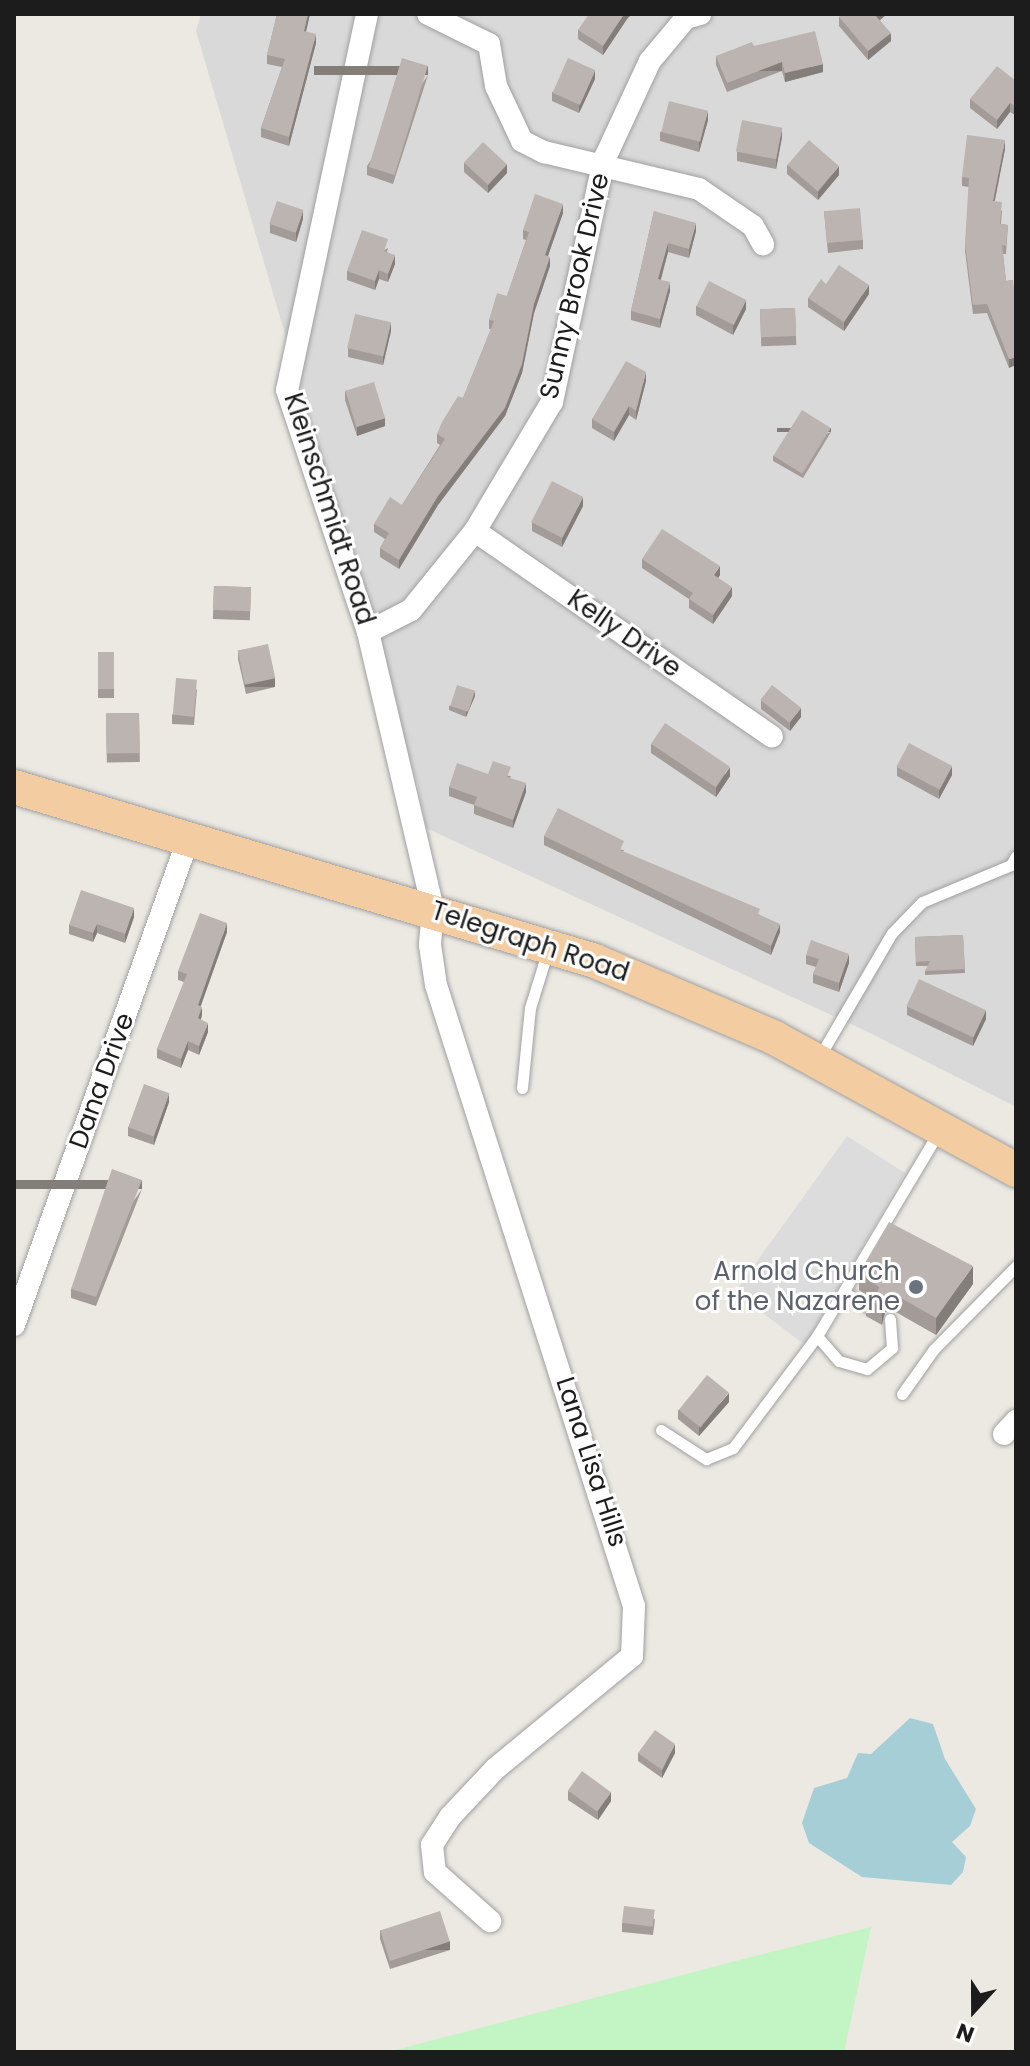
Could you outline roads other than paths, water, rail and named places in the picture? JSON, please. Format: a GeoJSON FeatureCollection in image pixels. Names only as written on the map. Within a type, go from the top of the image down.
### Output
{"type":"FeatureCollection","features":[{"type":"Feature","properties":{"kind":"main road","name":"Telegraph Road"},"geometry":{"type":"LineString","coordinates":[[14,787],[433,909],[549,945],[672,991],[817,1060],[1016,1170]]}},
{"type":"Feature","properties":{"kind":"street","name":"Kleinschmidt Road"},"geometry":{"type":"LineString","coordinates":[[367,14],[287,390],[368,632],[433,909]]}},
{"type":"Feature","properties":{"kind":"street"},"geometry":{"type":"LineString","coordinates":[[428,14],[489,44],[496,86],[522,141],[544,152],[699,189],[753,226],[763,244]]}},
{"type":"Feature","properties":{"kind":"street","name":"Sunny Brook Drive"},"geometry":{"type":"LineString","coordinates":[[368,632],[411,610],[475,531],[552,402],[604,164],[650,61],[686,18],[700,14]]}},
{"type":"Feature","properties":{"kind":"street","name":"Kelly Drive"},"geometry":{"type":"LineString","coordinates":[[475,531],[772,737]]}},
{"type":"Feature","properties":{"kind":"street","name":"Dana Drive"},"geometry":{"type":"LineString","coordinates":[[14,1325],[189,837]]}},
{"type":"Feature","properties":{"kind":"street","name":"Lana Lisa Hills"},"geometry":{"type":"LineString","coordinates":[[433,909],[430,945],[442,1005],[634,1606],[632,1656],[496,1768],[432,1845],[435,1872],[490,1921]]}},
{"type":"Feature","properties":{"kind":"lane"},"geometry":{"type":"LineString","coordinates":[[817,1060],[892,933],[922,902],[1011,865],[1016,856]]}},
{"type":"Feature","properties":{"kind":"lane"},"geometry":{"type":"LineString","coordinates":[[522,1088],[530,1008],[549,945]]}},
{"type":"Feature","properties":{"kind":"lane"},"geometry":{"type":"LineString","coordinates":[[661,1430],[697,1456],[714,1459],[727,1453],[817,1336],[941,1128]]}},
{"type":"Feature","properties":{"kind":"lane"},"geometry":{"type":"LineString","coordinates":[[902,1394],[934,1349],[1016,1266]]}},
{"type":"Feature","properties":{"kind":"lane"},"geometry":{"type":"LineString","coordinates":[[845,1293],[871,1308]]}},
{"type":"Feature","properties":{"kind":"lane"},"geometry":{"type":"LineString","coordinates":[[817,1336],[839,1361],[867,1369],[892,1348],[890,1319]]}},
{"type":"Feature","properties":{"kind":"water"},"geometry":{"type":"Polygon","coordinates":[[[910,1718],[933,1724],[945,1759],[976,1809],[970,1826],[952,1842],[966,1857],[963,1872],[951,1885],[862,1877],[809,1843],[802,1823],[814,1788],[847,1778],[858,1753],[871,1754],[910,1718]]]}},
{"type":"Feature","properties":{"kind":"place","name":"Arnold Church of the Nazarene"},"geometry":{"type":"Point","coordinates":[916,1287]}}]}
